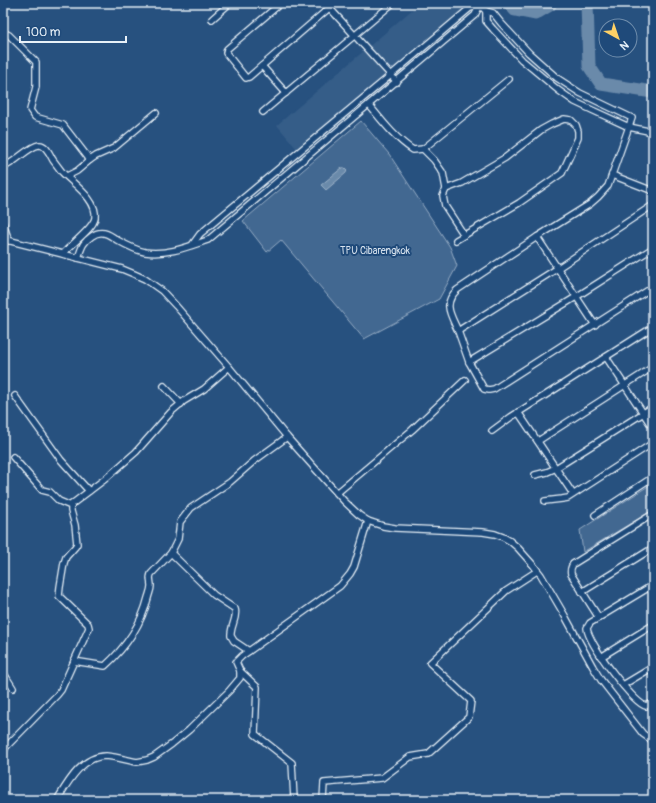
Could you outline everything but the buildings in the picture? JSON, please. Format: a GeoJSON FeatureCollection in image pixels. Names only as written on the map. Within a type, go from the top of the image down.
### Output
{"type":"FeatureCollection","features":[{"type":"Feature","properties":{"kind":"street"},"geometry":{"type":"LineString","coordinates":[[212,19],[230,3]]}},
{"type":"Feature","properties":{"kind":"street"},"geometry":{"type":"LineString","coordinates":[[282,3],[226,52],[246,78],[335,3]]}},
{"type":"Feature","properties":{"kind":"street"},"geometry":{"type":"LineString","coordinates":[[325,3],[396,82]]}},
{"type":"Feature","properties":{"kind":"street"},"geometry":{"type":"LineString","coordinates":[[264,112],[393,3]]}},
{"type":"Feature","properties":{"kind":"street"},"geometry":{"type":"LineString","coordinates":[[481,4],[486,11],[486,21],[522,60],[540,76],[575,102],[629,127],[653,132]]}},
{"type":"Feature","properties":{"kind":"street"},"geometry":{"type":"LineString","coordinates":[[192,245],[200,234],[470,8],[481,4]]}},
{"type":"Feature","properties":{"kind":"street"},"geometry":{"type":"LineString","coordinates":[[78,258],[82,244],[96,233],[103,232],[144,252],[160,253],[180,250],[208,240],[475,15],[481,4]]}},
{"type":"Feature","properties":{"kind":"street"},"geometry":{"type":"LineString","coordinates":[[486,11],[493,12],[501,23],[529,52],[557,78],[596,101],[632,118],[608,186],[604,192],[594,201],[537,237],[453,294],[449,303],[449,308],[469,362],[484,389],[490,390],[501,384],[653,287]]}},
{"type":"Feature","properties":{"kind":"street"},"geometry":{"type":"LineString","coordinates":[[3,32],[9,35],[36,62],[36,86],[30,110],[35,117],[63,125],[90,160]]}},
{"type":"Feature","properties":{"kind":"street"},"geometry":{"type":"LineString","coordinates":[[522,60],[529,52]]}},
{"type":"Feature","properties":{"kind":"street"},"geometry":{"type":"LineString","coordinates":[[262,66],[286,93]]}},
{"type":"Feature","properties":{"kind":"street"},"geometry":{"type":"LineString","coordinates":[[369,105],[402,143],[413,150],[423,149],[509,79]]}},
{"type":"Feature","properties":{"kind":"street"},"geometry":{"type":"LineString","coordinates":[[66,176],[77,171],[90,160],[114,148],[156,113]]}},
{"type":"Feature","properties":{"kind":"street"},"geometry":{"type":"LineString","coordinates":[[446,189],[462,183],[505,158],[541,130],[552,124],[564,119],[571,120],[576,125],[578,138],[562,173],[519,203],[456,240]]}},
{"type":"Feature","properties":{"kind":"street"},"geometry":{"type":"LineString","coordinates":[[329,126],[335,133]]}},
{"type":"Feature","properties":{"kind":"street"},"geometry":{"type":"LineString","coordinates":[[3,167],[14,162],[34,147],[40,144],[43,145],[61,171],[92,202],[95,210],[95,220],[90,228],[63,254]]}},
{"type":"Feature","properties":{"kind":"street"},"geometry":{"type":"LineString","coordinates":[[423,149],[434,160],[443,173],[446,189],[443,196],[445,206],[464,234]]}},
{"type":"Feature","properties":{"kind":"street"},"geometry":{"type":"LineString","coordinates":[[612,175],[653,191]]}},
{"type":"Feature","properties":{"kind":"street"},"geometry":{"type":"LineString","coordinates":[[458,331],[558,268],[653,205]]}},
{"type":"Feature","properties":{"kind":"street"},"geometry":{"type":"LineString","coordinates":[[3,223],[6,240],[122,269],[134,274],[162,291],[229,367],[287,437],[337,493],[368,522],[395,528],[484,532],[503,537],[518,548],[538,571],[601,680],[643,734],[653,741]]}},
{"type":"Feature","properties":{"kind":"street"},"geometry":{"type":"LineString","coordinates":[[537,237],[595,325]]}},
{"type":"Feature","properties":{"kind":"street"},"geometry":{"type":"LineString","coordinates":[[469,362],[653,248]]}},
{"type":"Feature","properties":{"kind":"street"},"geometry":{"type":"LineString","coordinates":[[492,431],[518,412],[653,327]]}},
{"type":"Feature","properties":{"kind":"street"},"geometry":{"type":"LineString","coordinates":[[606,357],[653,428]]}},
{"type":"Feature","properties":{"kind":"street"},"geometry":{"type":"LineString","coordinates":[[3,756],[4,747],[61,690],[90,627],[59,596],[66,557],[77,544],[71,506],[76,500],[90,491],[136,452],[171,412],[204,388],[229,367]]}},
{"type":"Feature","properties":{"kind":"street"},"geometry":{"type":"LineString","coordinates":[[538,441],[653,367]]}},
{"type":"Feature","properties":{"kind":"street"},"geometry":{"type":"LineString","coordinates":[[337,493],[412,430],[465,380]]}},
{"type":"Feature","properties":{"kind":"street"},"geometry":{"type":"LineString","coordinates":[[164,386],[181,404]]}},
{"type":"Feature","properties":{"kind":"street"},"geometry":{"type":"LineString","coordinates":[[15,396],[61,460],[90,491]]}},
{"type":"Feature","properties":{"kind":"street"},"geometry":{"type":"LineString","coordinates":[[535,475],[556,468],[653,407]]}},
{"type":"Feature","properties":{"kind":"street"},"geometry":{"type":"LineString","coordinates":[[518,412],[573,494]]}},
{"type":"Feature","properties":{"kind":"street"},"geometry":{"type":"LineString","coordinates":[[74,661],[105,666],[122,649],[134,633],[147,604],[151,585],[149,577],[171,554],[178,539],[180,522],[191,508],[230,482],[254,461],[287,437]]}},
{"type":"Feature","properties":{"kind":"street"},"geometry":{"type":"LineString","coordinates":[[545,502],[562,499],[573,494],[653,443]]}},
{"type":"Feature","properties":{"kind":"street"},"geometry":{"type":"LineString","coordinates":[[12,457],[42,490],[50,492],[63,504],[71,506]]}},
{"type":"Feature","properties":{"kind":"street"},"geometry":{"type":"LineString","coordinates":[[595,515],[653,477]]}},
{"type":"Feature","properties":{"kind":"street"},"geometry":{"type":"LineString","coordinates":[[599,618],[571,574],[573,564],[653,514]]}},
{"type":"Feature","properties":{"kind":"street"},"geometry":{"type":"LineString","coordinates":[[295,800],[292,763],[255,734],[257,687],[240,671],[236,662],[340,586],[347,579],[354,567],[368,522]]}},
{"type":"Feature","properties":{"kind":"street"},"geometry":{"type":"LineString","coordinates":[[582,592],[653,548]]}},
{"type":"Feature","properties":{"kind":"street"},"geometry":{"type":"LineString","coordinates":[[171,554],[214,595],[235,609],[236,612],[232,625],[231,636],[234,641],[250,651]]}},
{"type":"Feature","properties":{"kind":"street"},"geometry":{"type":"LineString","coordinates":[[323,800],[324,783],[382,778],[410,757],[428,754],[469,717],[471,701],[430,663],[506,591],[538,571]]}},
{"type":"Feature","properties":{"kind":"street"},"geometry":{"type":"LineString","coordinates":[[653,585],[599,618],[587,628],[588,633],[601,658],[623,685],[641,705],[646,706],[653,702]]}},
{"type":"Feature","properties":{"kind":"street"},"geometry":{"type":"LineString","coordinates":[[601,658],[653,625]]}},
{"type":"Feature","properties":{"kind":"street"},"geometry":{"type":"LineString","coordinates":[[623,685],[653,667]]}},
{"type":"Feature","properties":{"kind":"street"},"geometry":{"type":"LineString","coordinates":[[57,800],[77,771],[91,759],[106,756],[136,762],[154,756],[172,744],[189,730],[229,690],[240,678],[240,671]]}},
{"type":"Feature","properties":{"kind":"street"},"geometry":{"type":"LineString","coordinates":[[3,672],[13,688]]}},
{"type":"Feature","properties":{"kind":"shaded area"},"geometry":{"type":"Polygon","coordinates":[[[420,3],[475,3],[301,154],[277,125],[420,3]]]}},
{"type":"Feature","properties":{"kind":"shaded area"},"geometry":{"type":"Polygon","coordinates":[[[342,168],[347,170],[346,173],[326,190],[321,185],[342,168]]]}},
{"type":"Feature","properties":{"kind":"green space","name":"TPU Cibarengkok"},"geometry":{"type":"Polygon","coordinates":[[[361,121],[389,154],[450,247],[457,266],[439,299],[364,339],[281,240],[267,252],[243,221],[361,121]]]}},
{"type":"Feature","properties":{"kind":"green space"},"geometry":{"type":"Polygon","coordinates":[[[653,483],[653,510],[583,552],[580,530],[653,483]]]}},
{"type":"Feature","properties":{"kind":"waterway"},"geometry":{"type":"LineString","coordinates":[[509,3],[515,10],[535,14],[551,3]]}},
{"type":"Feature","properties":{"kind":"waterway"},"geometry":{"type":"LineString","coordinates":[[587,3],[589,66],[601,84],[653,92]]}}]}
